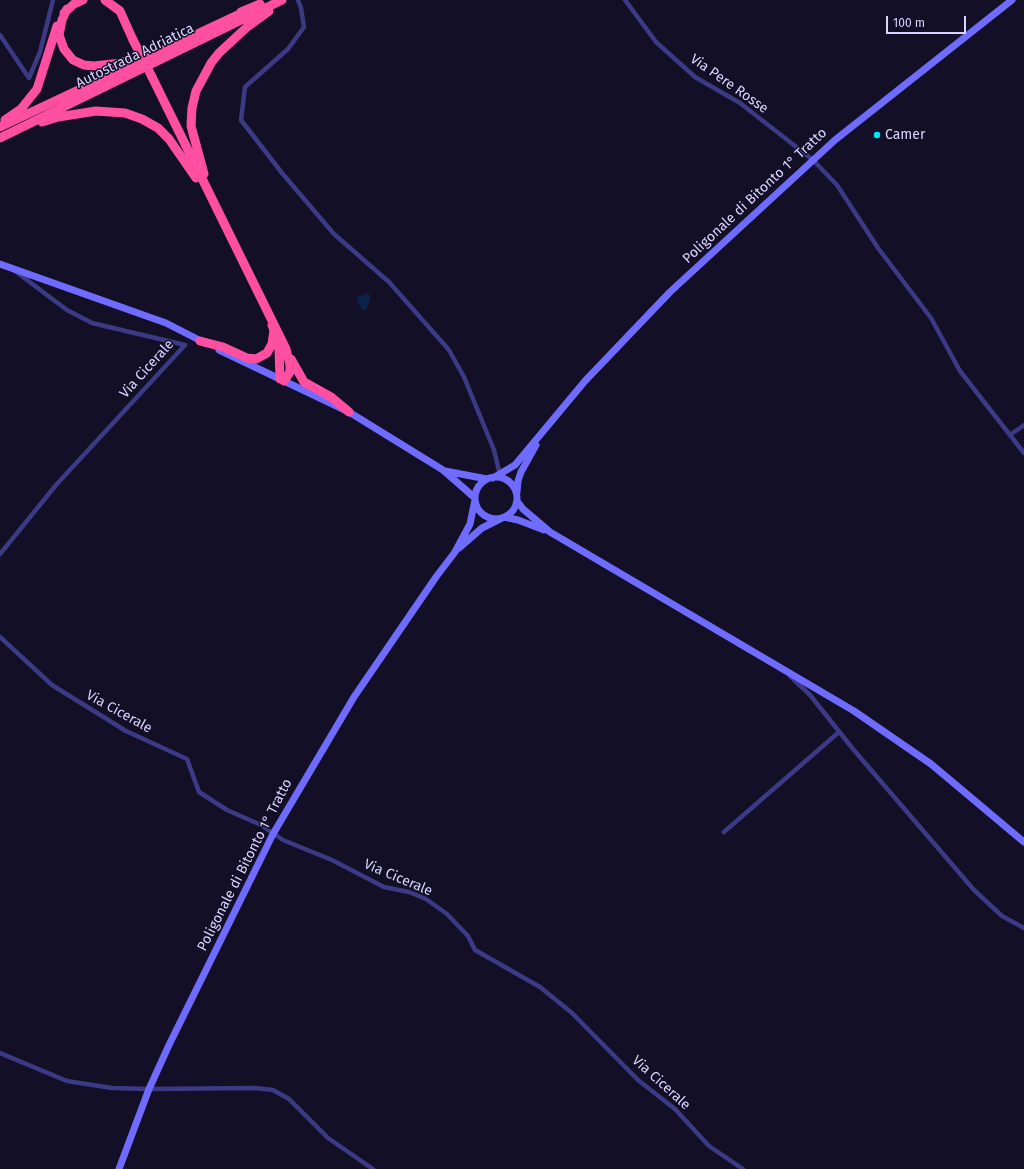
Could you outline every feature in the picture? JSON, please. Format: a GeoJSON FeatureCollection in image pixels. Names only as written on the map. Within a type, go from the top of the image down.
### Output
{"type":"FeatureCollection","features":[{"type":"Feature","properties":{"kind":"highway"},"geometry":{"type":"LineString","coordinates":[[0,122],[21,109],[37,89],[58,23],[67,9],[83,0]]}},
{"type":"Feature","properties":{"kind":"highway"},"geometry":{"type":"LineString","coordinates":[[105,0],[120,11],[270,318],[304,382],[331,397],[349,412]]}},
{"type":"Feature","properties":{"kind":"highway","name":"Autostrada Adriatica"},"geometry":{"type":"LineString","coordinates":[[0,127],[269,0]]}},
{"type":"Feature","properties":{"kind":"highway"},"geometry":{"type":"LineString","coordinates":[[209,195],[192,134],[192,108],[196,91],[211,63],[224,47],[247,27],[283,0]]}},
{"type":"Feature","properties":{"kind":"highway","name":"Autostrada Adriatica"},"geometry":{"type":"LineString","coordinates":[[0,139],[283,0]]}},
{"type":"Feature","properties":{"kind":"highway"},"geometry":{"type":"LineString","coordinates":[[67,9],[59,28],[60,42],[64,50],[73,60],[84,65],[100,66],[121,63],[149,52],[215,21],[260,4]]}},
{"type":"Feature","properties":{"kind":"highway"},"geometry":{"type":"LineString","coordinates":[[0,139],[40,122],[58,117],[96,112],[125,113],[150,123],[164,134],[175,146],[209,195]]}},
{"type":"Feature","properties":{"kind":"highway"},"geometry":{"type":"LineString","coordinates":[[270,318],[279,349],[282,380]]}},
{"type":"Feature","properties":{"kind":"highway"},"geometry":{"type":"LineString","coordinates":[[200,341],[223,347],[247,358],[256,359],[263,356],[270,349],[274,330]]}},
{"type":"Feature","properties":{"kind":"highway"},"geometry":{"type":"LineString","coordinates":[[282,380],[290,372],[289,355]]}},
{"type":"Feature","properties":{"kind":"main road","name":"Poligonale di Bitonto 1° Tratto"},"geometry":{"type":"LineString","coordinates":[[540,436],[585,381],[670,292],[813,160],[863,117],[1012,0]]}},
{"type":"Feature","properties":{"kind":"main road"},"geometry":{"type":"LineString","coordinates":[[0,264],[166,323],[200,341],[349,412],[443,470],[475,499],[482,514],[491,519],[503,518],[518,520],[550,532]]}},
{"type":"Feature","properties":{"kind":"main road"},"geometry":{"type":"LineString","coordinates":[[455,552],[470,524],[478,487],[516,465],[540,436]]}},
{"type":"Feature","properties":{"kind":"main road"},"geometry":{"type":"LineString","coordinates":[[455,552],[482,528],[503,518],[513,510],[517,498],[518,481],[521,472],[540,436]]}},
{"type":"Feature","properties":{"kind":"main road"},"geometry":{"type":"LineString","coordinates":[[443,470],[472,477],[493,477],[505,479],[510,483],[523,510],[550,532],[854,711],[901,742],[971,796],[1024,842]]}},
{"type":"Feature","properties":{"kind":"main road","name":"Poligonale di Bitonto 1° Tratto"},"geometry":{"type":"LineString","coordinates":[[119,1169],[149,1090],[169,1044],[273,834],[354,696],[455,552]]}},
{"type":"Feature","properties":{"kind":"street"},"geometry":{"type":"LineString","coordinates":[[0,35],[29,78],[40,52],[53,0]]}},
{"type":"Feature","properties":{"kind":"street"},"geometry":{"type":"LineString","coordinates":[[298,0],[301,8],[304,28],[288,49],[244,87],[241,120],[282,173],[334,234],[389,282],[449,350],[464,377],[494,450],[493,477]]}},
{"type":"Feature","properties":{"kind":"street","name":"Via Pere Rosse"},"geometry":{"type":"LineString","coordinates":[[625,0],[656,42],[695,77],[740,103],[813,160],[837,185],[878,248],[931,318],[960,371],[1024,453]]}},
{"type":"Feature","properties":{"kind":"street","name":"Via Cicerale"},"geometry":{"type":"LineString","coordinates":[[0,554],[70,469],[185,345],[92,323],[67,310],[10,267]]}},
{"type":"Feature","properties":{"kind":"street"},"geometry":{"type":"LineString","coordinates":[[1010,436],[1024,425]]}},
{"type":"Feature","properties":{"kind":"street","name":"Via Cicerale"},"geometry":{"type":"LineString","coordinates":[[0,636],[52,685],[126,731],[188,758],[199,792],[227,810],[261,825],[273,834],[384,887],[426,899],[447,914],[468,936],[475,950],[540,987],[589,1030],[638,1080],[675,1109],[709,1146],[743,1169]]}},
{"type":"Feature","properties":{"kind":"street"},"geometry":{"type":"LineString","coordinates":[[782,668],[810,695],[839,732],[974,890],[1002,916],[1024,928]]}},
{"type":"Feature","properties":{"kind":"street"},"geometry":{"type":"LineString","coordinates":[[724,832],[839,732]]}},
{"type":"Feature","properties":{"kind":"street"},"geometry":{"type":"LineString","coordinates":[[0,1053],[67,1081],[112,1088],[149,1090],[255,1088],[273,1090],[289,1098],[328,1138],[373,1169]]}},
{"type":"Feature","properties":{"kind":"water"},"geometry":{"type":"Polygon","coordinates":[[[367,293],[370,295],[370,301],[366,310],[362,311],[357,300],[359,296],[367,293]]]}},
{"type":"Feature","properties":{"kind":"place","name":"Camer"},"geometry":{"type":"Point","coordinates":[877,135]}}]}
